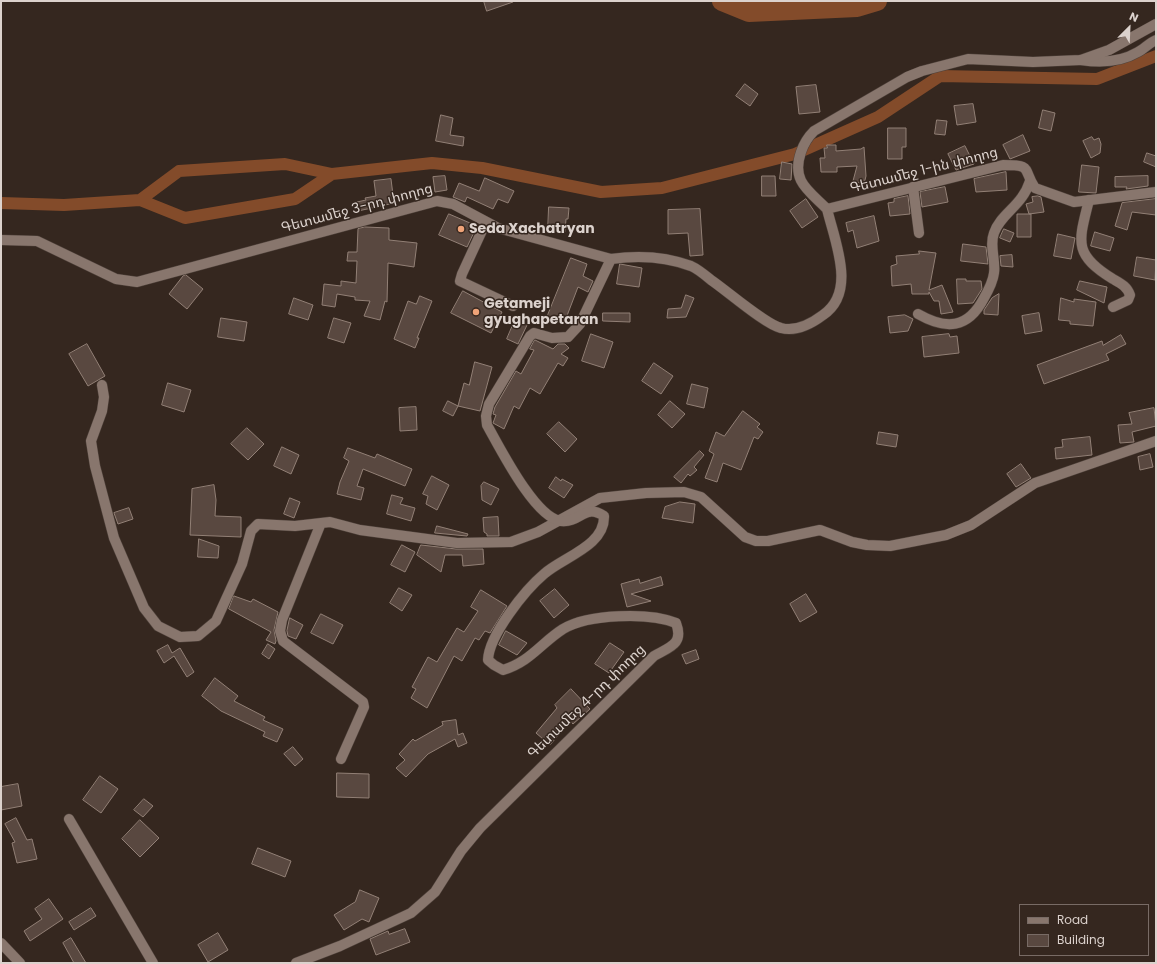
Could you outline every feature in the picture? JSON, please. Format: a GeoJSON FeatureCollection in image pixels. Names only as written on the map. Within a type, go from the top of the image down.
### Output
{"type":"FeatureCollection","features":[{"type":"Feature","properties":{"kind":"street"},"geometry":{"type":"LineString","coordinates":[[1081,60],[1109,50],[1156,24]]}},
{"type":"Feature","properties":{"kind":"street"},"geometry":{"type":"LineString","coordinates":[[827,209],[801,182],[797,165],[806,139],[814,131],[836,120],[907,77],[941,65],[968,59],[1041,62],[1081,60],[1099,62],[1118,59],[1137,53],[1156,40]]}},
{"type":"Feature","properties":{"kind":"street","name":"Գետամեջ 1-ին փողոց"},"geometry":{"type":"LineString","coordinates":[[827,209],[1003,165],[1019,165],[1026,169],[1030,174],[1030,181],[1035,188],[1074,202],[1156,192]]}},
{"type":"Feature","properties":{"kind":"street"},"geometry":{"type":"LineString","coordinates":[[918,314],[930,321],[952,324],[968,320],[974,314],[993,278],[992,241],[998,222],[1022,198],[1030,181]]}},
{"type":"Feature","properties":{"kind":"street"},"geometry":{"type":"LineString","coordinates":[[913,187],[919,232]]}},
{"type":"Feature","properties":{"kind":"street"},"geometry":{"type":"LineString","coordinates":[[1089,200],[1080,243],[1083,253],[1090,263],[1125,286],[1130,295],[1128,300],[1114,307]]}},
{"type":"Feature","properties":{"kind":"street","name":"Գետամեջ 3-րդ փողոց"},"geometry":{"type":"LineString","coordinates":[[1,240],[37,241],[116,280],[137,282],[437,201],[453,204],[498,228],[611,259],[653,256],[693,267],[756,313],[780,328],[796,329],[818,319],[831,310],[839,298],[842,282],[841,267],[827,209]]}},
{"type":"Feature","properties":{"kind":"street"},"geometry":{"type":"LineString","coordinates":[[486,222],[460,280],[512,306]]}},
{"type":"Feature","properties":{"kind":"street"},"geometry":{"type":"LineString","coordinates":[[559,521],[550,516],[538,504],[516,478],[487,426],[486,416],[489,404],[534,333],[540,333],[552,338],[568,337],[580,324],[611,259]]}},
{"type":"Feature","properties":{"kind":"street"},"geometry":{"type":"LineString","coordinates":[[102,384],[104,397],[102,412],[91,442],[95,466],[114,538],[144,608],[158,626],[180,637],[198,636],[216,621],[242,564],[251,530],[258,524],[295,526],[330,522],[360,530],[456,543],[511,542],[538,532],[600,498],[646,493],[684,492],[701,497],[745,537],[756,541],[768,541],[820,530],[852,542],[867,545],[890,546],[946,536],[971,525],[1035,483],[1156,441]]}},
{"type":"Feature","properties":{"kind":"street","name":"Գետամեջ 4-րդ փողոց"},"geometry":{"type":"LineString","coordinates":[[296,963],[340,946],[411,913],[435,892],[461,850],[491,816],[654,656],[675,644],[679,639],[679,631],[676,623],[665,618],[607,616],[591,619],[563,629],[527,659],[513,667],[502,670],[491,663],[488,660],[488,652],[494,637],[521,600],[543,575],[575,552],[589,545],[598,536],[604,524],[604,516],[596,511],[590,511],[568,521],[559,521]]}},
{"type":"Feature","properties":{"kind":"street"},"geometry":{"type":"LineString","coordinates":[[321,523],[289,601],[280,631],[283,641],[363,702],[364,707],[341,759]]}},
{"type":"Feature","properties":{"kind":"street"},"geometry":{"type":"LineString","coordinates":[[69,819],[153,963]]}},
{"type":"Feature","properties":{"kind":"street"},"geometry":{"type":"LineString","coordinates":[[1,943],[20,963]]}},
{"type":"Feature","properties":{"kind":"building"},"geometry":{"type":"Polygon","coordinates":[[[484,1],[513,1],[513,2],[487,11],[484,1]]]}},
{"type":"Feature","properties":{"kind":"building"},"geometry":{"type":"Polygon","coordinates":[[[745,84],[758,94],[750,106],[736,96],[745,84]]]}},
{"type":"Feature","properties":{"kind":"building"},"geometry":{"type":"Polygon","coordinates":[[[816,85],[820,112],[799,114],[796,87],[816,85]]]}},
{"type":"Feature","properties":{"kind":"building"},"geometry":{"type":"Polygon","coordinates":[[[973,104],[976,122],[957,125],[954,106],[973,104]]]}},
{"type":"Feature","properties":{"kind":"building"},"geometry":{"type":"Polygon","coordinates":[[[1043,110],[1055,113],[1051,131],[1039,128],[1043,110]]]}},
{"type":"Feature","properties":{"kind":"building"},"geometry":{"type":"Polygon","coordinates":[[[441,115],[453,118],[450,135],[464,137],[463,146],[436,141],[441,115]]]}},
{"type":"Feature","properties":{"kind":"building"},"geometry":{"type":"Polygon","coordinates":[[[937,120],[947,121],[945,135],[935,134],[937,120]]]}},
{"type":"Feature","properties":{"kind":"building"},"geometry":{"type":"Polygon","coordinates":[[[888,128],[906,128],[906,147],[902,147],[902,159],[888,159],[888,128]]]}},
{"type":"Feature","properties":{"kind":"building"},"geometry":{"type":"Polygon","coordinates":[[[1023,135],[1030,151],[1010,159],[1003,145],[1023,135]]]}},
{"type":"Feature","properties":{"kind":"building"},"geometry":{"type":"Polygon","coordinates":[[[1092,137],[1094,140],[1099,138],[1101,144],[1100,153],[1091,158],[1083,141],[1092,137]]]}},
{"type":"Feature","properties":{"kind":"building"},"geometry":{"type":"Polygon","coordinates":[[[827,145],[836,145],[836,151],[861,149],[864,147],[866,176],[864,184],[853,181],[857,166],[837,167],[837,172],[821,172],[820,158],[825,158],[824,148],[827,148],[827,145]]]}},
{"type":"Feature","properties":{"kind":"building"},"geometry":{"type":"Polygon","coordinates":[[[965,146],[974,164],[956,170],[948,154],[965,146]]]}},
{"type":"Feature","properties":{"kind":"building"},"geometry":{"type":"Polygon","coordinates":[[[1147,153],[1156,156],[1156,167],[1144,162],[1147,153]]]}},
{"type":"Feature","properties":{"kind":"building"},"geometry":{"type":"Polygon","coordinates":[[[782,162],[792,164],[791,180],[780,179],[782,162]]]}},
{"type":"Feature","properties":{"kind":"building"},"geometry":{"type":"Polygon","coordinates":[[[1082,165],[1099,167],[1096,193],[1079,192],[1082,165]]]}},
{"type":"Feature","properties":{"kind":"building"},"geometry":{"type":"Polygon","coordinates":[[[1006,172],[1007,190],[976,192],[974,179],[1006,172]]]}},
{"type":"Feature","properties":{"kind":"building"},"geometry":{"type":"Polygon","coordinates":[[[445,176],[447,190],[435,192],[433,177],[445,176]]]}},
{"type":"Feature","properties":{"kind":"building"},"geometry":{"type":"Polygon","coordinates":[[[762,176],[775,176],[776,196],[762,196],[762,176]]]}},
{"type":"Feature","properties":{"kind":"building"},"geometry":{"type":"Polygon","coordinates":[[[1148,176],[1148,186],[1126,189],[1127,187],[1115,187],[1115,177],[1148,176]]]}},
{"type":"Feature","properties":{"kind":"building"},"geometry":{"type":"Polygon","coordinates":[[[485,178],[514,191],[508,203],[498,199],[493,209],[467,197],[465,202],[453,197],[459,183],[479,191],[485,178]]]}},
{"type":"Feature","properties":{"kind":"building"},"geometry":{"type":"Polygon","coordinates":[[[391,179],[394,203],[358,211],[357,202],[366,200],[365,198],[376,196],[374,181],[391,179]]]}},
{"type":"Feature","properties":{"kind":"building"},"geometry":{"type":"Polygon","coordinates":[[[945,187],[948,202],[922,207],[920,192],[945,187]]]}},
{"type":"Feature","properties":{"kind":"building"},"geometry":{"type":"Polygon","coordinates":[[[908,196],[910,214],[890,216],[888,203],[894,202],[894,199],[908,196]]]}},
{"type":"Feature","properties":{"kind":"building"},"geometry":{"type":"Polygon","coordinates":[[[1032,197],[1041,197],[1044,212],[1029,214],[1026,204],[1033,202],[1032,197]]]}},
{"type":"Feature","properties":{"kind":"building"},"geometry":{"type":"Polygon","coordinates":[[[806,199],[818,217],[802,228],[790,211],[806,199]]]}},
{"type":"Feature","properties":{"kind":"building"},"geometry":{"type":"Polygon","coordinates":[[[1156,199],[1156,215],[1132,212],[1127,230],[1115,226],[1122,203],[1156,199]]]}},
{"type":"Feature","properties":{"kind":"building"},"geometry":{"type":"Polygon","coordinates":[[[549,207],[569,208],[565,232],[548,231],[549,207]]]}},
{"type":"Feature","properties":{"kind":"building"},"geometry":{"type":"Polygon","coordinates":[[[700,209],[703,255],[690,256],[688,233],[668,234],[668,210],[700,209]]]}},
{"type":"Feature","properties":{"kind":"building"},"geometry":{"type":"Polygon","coordinates":[[[449,214],[477,226],[467,247],[439,235],[449,214]]]}},
{"type":"Feature","properties":{"kind":"building"},"geometry":{"type":"Polygon","coordinates":[[[1017,214],[1031,214],[1031,237],[1017,237],[1017,214]]]}},
{"type":"Feature","properties":{"kind":"building"},"geometry":{"type":"Polygon","coordinates":[[[874,216],[879,241],[857,248],[853,230],[848,232],[846,223],[874,216]]]}},
{"type":"Feature","properties":{"kind":"building"},"geometry":{"type":"Polygon","coordinates":[[[365,227],[389,228],[389,240],[417,243],[414,267],[388,263],[387,302],[385,301],[380,320],[364,316],[370,301],[355,300],[355,297],[337,294],[335,307],[322,305],[324,284],[341,286],[341,281],[356,283],[357,261],[347,261],[348,252],[357,252],[358,229],[365,227]]]}},
{"type":"Feature","properties":{"kind":"building"},"geometry":{"type":"Polygon","coordinates":[[[1004,229],[1014,233],[1010,242],[1000,238],[1004,229]]]}},
{"type":"Feature","properties":{"kind":"building"},"geometry":{"type":"Polygon","coordinates":[[[1095,232],[1114,238],[1110,251],[1091,246],[1095,232]]]}},
{"type":"Feature","properties":{"kind":"building"},"geometry":{"type":"Polygon","coordinates":[[[1058,234],[1075,238],[1071,259],[1054,256],[1058,234]]]}},
{"type":"Feature","properties":{"kind":"building"},"geometry":{"type":"Polygon","coordinates":[[[963,244],[986,247],[988,264],[961,261],[963,244]]]}},
{"type":"Feature","properties":{"kind":"building"},"geometry":{"type":"Polygon","coordinates":[[[919,251],[936,253],[929,290],[942,285],[953,312],[941,314],[939,301],[934,301],[929,292],[929,294],[912,294],[911,284],[892,286],[891,266],[897,264],[896,256],[919,254],[919,251]]]}},
{"type":"Feature","properties":{"kind":"building"},"geometry":{"type":"Polygon","coordinates":[[[1012,255],[1013,267],[1001,266],[1000,256],[1012,255]]]}},
{"type":"Feature","properties":{"kind":"building"},"geometry":{"type":"Polygon","coordinates":[[[1137,257],[1156,260],[1155,280],[1134,276],[1137,257]]]}},
{"type":"Feature","properties":{"kind":"building"},"geometry":{"type":"Polygon","coordinates":[[[571,258],[587,264],[583,276],[593,281],[588,292],[578,287],[565,321],[546,320],[571,258]]]}},
{"type":"Feature","properties":{"kind":"building"},"geometry":{"type":"Polygon","coordinates":[[[620,264],[642,268],[639,287],[617,284],[620,264]]]}},
{"type":"Feature","properties":{"kind":"building"},"geometry":{"type":"Polygon","coordinates":[[[186,275],[203,289],[187,309],[169,294],[183,276],[186,275]]]}},
{"type":"Feature","properties":{"kind":"building"},"geometry":{"type":"Polygon","coordinates":[[[957,279],[966,279],[966,281],[981,281],[982,289],[973,303],[958,304],[957,279]]]}},
{"type":"Feature","properties":{"kind":"building"},"geometry":{"type":"Polygon","coordinates":[[[1080,281],[1107,287],[1104,303],[1077,290],[1080,281]]]}},
{"type":"Feature","properties":{"kind":"building","name":"Getameji gyughapetaran"},"geometry":{"type":"Polygon","coordinates":[[[463,291],[502,312],[491,333],[451,313],[463,291]]]}},
{"type":"Feature","properties":{"kind":"building"},"geometry":{"type":"Polygon","coordinates":[[[999,294],[998,315],[984,314],[984,310],[992,298],[999,294]]]}},
{"type":"Feature","properties":{"kind":"building"},"geometry":{"type":"Polygon","coordinates":[[[686,295],[694,298],[686,317],[667,318],[668,309],[681,308],[686,295]]]}},
{"type":"Feature","properties":{"kind":"building"},"geometry":{"type":"Polygon","coordinates":[[[420,296],[432,301],[417,338],[419,338],[415,348],[394,339],[408,301],[416,304],[420,296]]]}},
{"type":"Feature","properties":{"kind":"building"},"geometry":{"type":"Polygon","coordinates":[[[294,298],[313,305],[308,320],[289,314],[294,298]]]}},
{"type":"Feature","properties":{"kind":"building"},"geometry":{"type":"Polygon","coordinates":[[[1061,298],[1074,302],[1074,299],[1096,302],[1093,326],[1070,324],[1070,321],[1059,320],[1061,298]]]}},
{"type":"Feature","properties":{"kind":"building"},"geometry":{"type":"Polygon","coordinates":[[[603,313],[630,313],[630,322],[603,321],[603,313]]]}},
{"type":"Feature","properties":{"kind":"building"},"geometry":{"type":"Polygon","coordinates":[[[1039,313],[1042,331],[1025,334],[1022,316],[1039,313]]]}},
{"type":"Feature","properties":{"kind":"building"},"geometry":{"type":"Polygon","coordinates":[[[905,315],[913,319],[908,331],[890,333],[888,317],[905,315]]]}},
{"type":"Feature","properties":{"kind":"building"},"geometry":{"type":"Polygon","coordinates":[[[221,318],[247,322],[244,341],[218,337],[221,318]]]}},
{"type":"Feature","properties":{"kind":"building"},"geometry":{"type":"Polygon","coordinates":[[[334,318],[351,323],[344,343],[328,338],[334,318]]]}},
{"type":"Feature","properties":{"kind":"building"},"geometry":{"type":"Polygon","coordinates":[[[516,318],[528,323],[518,344],[507,339],[516,318]]]}},
{"type":"Feature","properties":{"kind":"building"},"geometry":{"type":"Polygon","coordinates":[[[591,334],[613,342],[604,368],[582,361],[591,334]]]}},
{"type":"Feature","properties":{"kind":"building"},"geometry":{"type":"Polygon","coordinates":[[[949,334],[950,337],[957,336],[959,353],[924,357],[922,337],[949,334]]]}},
{"type":"Feature","properties":{"kind":"building"},"geometry":{"type":"Polygon","coordinates":[[[1121,335],[1126,344],[1106,354],[1109,360],[1044,384],[1037,365],[1102,341],[1103,345],[1121,335]]]}},
{"type":"Feature","properties":{"kind":"building"},"geometry":{"type":"Polygon","coordinates":[[[535,340],[553,349],[558,344],[565,344],[569,348],[561,354],[568,358],[563,366],[558,363],[540,394],[530,388],[519,409],[514,406],[504,429],[493,423],[496,415],[493,414],[495,407],[516,371],[521,374],[534,350],[530,349],[535,340]]]}},
{"type":"Feature","properties":{"kind":"building"},"geometry":{"type":"Polygon","coordinates":[[[87,344],[105,376],[88,386],[69,354],[87,344]]]}},
{"type":"Feature","properties":{"kind":"building"},"geometry":{"type":"Polygon","coordinates":[[[475,362],[492,367],[480,411],[458,406],[464,383],[469,385],[475,362]]]}},
{"type":"Feature","properties":{"kind":"building"},"geometry":{"type":"Polygon","coordinates":[[[654,363],[673,376],[661,394],[642,381],[654,363]]]}},
{"type":"Feature","properties":{"kind":"building"},"geometry":{"type":"Polygon","coordinates":[[[168,383],[191,390],[184,412],[162,405],[168,383]]]}},
{"type":"Feature","properties":{"kind":"building"},"geometry":{"type":"Polygon","coordinates":[[[692,384],[708,388],[704,408],[687,404],[692,384]]]}},
{"type":"Feature","properties":{"kind":"building"},"geometry":{"type":"Polygon","coordinates":[[[448,401],[458,406],[453,416],[443,411],[448,401]]]}},
{"type":"Feature","properties":{"kind":"building"},"geometry":{"type":"Polygon","coordinates":[[[670,401],[685,414],[672,428],[658,415],[670,401]]]}},
{"type":"Feature","properties":{"kind":"building"},"geometry":{"type":"Polygon","coordinates":[[[416,407],[417,430],[400,431],[399,408],[416,407]]]}},
{"type":"Feature","properties":{"kind":"building"},"geometry":{"type":"Polygon","coordinates":[[[1154,408],[1156,426],[1132,432],[1134,442],[1120,443],[1118,425],[1132,424],[1129,413],[1154,408]]]}},
{"type":"Feature","properties":{"kind":"building"},"geometry":{"type":"Polygon","coordinates":[[[743,411],[760,424],[757,427],[763,432],[758,439],[754,437],[741,470],[723,463],[717,482],[705,478],[714,454],[709,451],[716,432],[724,436],[743,411]]]}},
{"type":"Feature","properties":{"kind":"building"},"geometry":{"type":"Polygon","coordinates":[[[559,422],[577,439],[565,452],[547,434],[559,422]]]}},
{"type":"Feature","properties":{"kind":"building"},"geometry":{"type":"Polygon","coordinates":[[[247,428],[264,444],[248,460],[231,444],[247,428]]]}},
{"type":"Feature","properties":{"kind":"building"},"geometry":{"type":"Polygon","coordinates":[[[879,432],[898,435],[896,447],[877,444],[879,432]]]}},
{"type":"Feature","properties":{"kind":"building"},"geometry":{"type":"Polygon","coordinates":[[[1090,437],[1092,455],[1056,459],[1055,448],[1063,447],[1062,440],[1090,437]]]}},
{"type":"Feature","properties":{"kind":"building"},"geometry":{"type":"Polygon","coordinates":[[[282,447],[299,455],[291,474],[274,466],[282,447]]]}},
{"type":"Feature","properties":{"kind":"building"},"geometry":{"type":"Polygon","coordinates":[[[348,448],[375,458],[377,454],[412,469],[405,486],[363,469],[357,486],[364,488],[361,500],[337,494],[340,482],[349,461],[344,458],[348,448]]]}},
{"type":"Feature","properties":{"kind":"building"},"geometry":{"type":"Polygon","coordinates":[[[700,451],[704,455],[694,467],[697,470],[690,476],[688,474],[681,483],[674,477],[700,451]]]}},
{"type":"Feature","properties":{"kind":"building"},"geometry":{"type":"Polygon","coordinates":[[[1150,454],[1153,467],[1140,470],[1138,457],[1150,454]]]}},
{"type":"Feature","properties":{"kind":"building"},"geometry":{"type":"Polygon","coordinates":[[[1021,464],[1031,478],[1016,487],[1007,474],[1021,464]]]}},
{"type":"Feature","properties":{"kind":"building"},"geometry":{"type":"Polygon","coordinates":[[[432,476],[449,485],[437,510],[426,504],[428,496],[423,494],[432,476]]]}},
{"type":"Feature","properties":{"kind":"building"},"geometry":{"type":"Polygon","coordinates":[[[556,477],[561,481],[562,479],[573,485],[564,498],[549,488],[556,477]]]}},
{"type":"Feature","properties":{"kind":"building"},"geometry":{"type":"Polygon","coordinates":[[[484,482],[499,489],[491,505],[482,500],[481,486],[484,482]]]}},
{"type":"Feature","properties":{"kind":"building"},"geometry":{"type":"Polygon","coordinates":[[[214,485],[216,500],[215,516],[241,517],[241,537],[190,535],[192,489],[214,485]]]}},
{"type":"Feature","properties":{"kind":"building"},"geometry":{"type":"Polygon","coordinates":[[[392,495],[403,498],[400,504],[415,508],[411,521],[387,514],[392,495]]]}},
{"type":"Feature","properties":{"kind":"building"},"geometry":{"type":"Polygon","coordinates":[[[290,498],[300,502],[294,518],[284,514],[290,498]]]}},
{"type":"Feature","properties":{"kind":"building"},"geometry":{"type":"Polygon","coordinates":[[[680,502],[695,504],[693,523],[662,518],[665,507],[680,502]]]}},
{"type":"Feature","properties":{"kind":"building"},"geometry":{"type":"Polygon","coordinates":[[[129,508],[133,519],[118,524],[114,513],[129,508]]]}},
{"type":"Feature","properties":{"kind":"building"},"geometry":{"type":"Polygon","coordinates":[[[498,517],[499,536],[487,536],[484,532],[483,518],[498,517]]]}},
{"type":"Feature","properties":{"kind":"building"},"geometry":{"type":"Polygon","coordinates":[[[437,526],[468,534],[467,536],[435,533],[437,526]]]}},
{"type":"Feature","properties":{"kind":"building"},"geometry":{"type":"Polygon","coordinates":[[[199,539],[219,546],[218,558],[198,557],[199,539]]]}},
{"type":"Feature","properties":{"kind":"building"},"geometry":{"type":"Polygon","coordinates":[[[402,545],[415,552],[405,572],[391,565],[402,545]]]}},
{"type":"Feature","properties":{"kind":"building"},"geometry":{"type":"Polygon","coordinates":[[[421,545],[456,549],[483,549],[484,564],[463,566],[462,555],[445,555],[441,572],[417,555],[421,545]]]}},
{"type":"Feature","properties":{"kind":"building"},"geometry":{"type":"Polygon","coordinates":[[[661,577],[663,585],[631,594],[651,601],[627,607],[621,584],[639,579],[640,583],[661,577]]]}},
{"type":"Feature","properties":{"kind":"building"},"geometry":{"type":"Polygon","coordinates":[[[399,588],[412,595],[402,611],[390,603],[399,588]]]}},
{"type":"Feature","properties":{"kind":"building"},"geometry":{"type":"Polygon","coordinates":[[[555,589],[569,605],[554,618],[540,601],[555,589]]]}},
{"type":"Feature","properties":{"kind":"building"},"geometry":{"type":"Polygon","coordinates":[[[481,590],[507,606],[490,633],[485,631],[479,640],[475,638],[462,661],[454,656],[427,708],[411,698],[416,689],[412,687],[428,657],[437,662],[457,628],[464,632],[478,611],[471,607],[481,590]]]}},
{"type":"Feature","properties":{"kind":"building"},"geometry":{"type":"Polygon","coordinates":[[[806,594],[817,612],[800,622],[790,604],[806,594]]]}},
{"type":"Feature","properties":{"kind":"building"},"geometry":{"type":"Polygon","coordinates":[[[234,596],[251,602],[253,599],[278,612],[274,630],[276,641],[275,644],[266,640],[271,632],[229,609],[234,596]]]}},
{"type":"Feature","properties":{"kind":"building"},"geometry":{"type":"Polygon","coordinates":[[[321,614],[343,625],[333,644],[311,633],[321,614]]]}},
{"type":"Feature","properties":{"kind":"building"},"geometry":{"type":"Polygon","coordinates":[[[290,618],[303,625],[296,639],[288,636],[287,631],[290,618]]]}},
{"type":"Feature","properties":{"kind":"building"},"geometry":{"type":"Polygon","coordinates":[[[506,631],[527,643],[517,655],[499,645],[506,631]]]}},
{"type":"Feature","properties":{"kind":"building"},"geometry":{"type":"Polygon","coordinates":[[[610,643],[624,652],[609,673],[595,664],[610,643]]]}},
{"type":"Feature","properties":{"kind":"building"},"geometry":{"type":"Polygon","coordinates":[[[268,644],[275,649],[269,659],[262,654],[268,644]]]}},
{"type":"Feature","properties":{"kind":"building"},"geometry":{"type":"Polygon","coordinates":[[[168,645],[172,653],[180,648],[194,672],[187,677],[174,656],[164,663],[157,651],[168,645]]]}},
{"type":"Feature","properties":{"kind":"building"},"geometry":{"type":"Polygon","coordinates":[[[696,650],[699,659],[686,664],[682,655],[696,650]]]}},
{"type":"Feature","properties":{"kind":"building"},"geometry":{"type":"Polygon","coordinates":[[[215,678],[238,696],[234,701],[265,717],[263,720],[283,729],[277,742],[263,736],[265,732],[221,711],[202,696],[215,678]]]}},
{"type":"Feature","properties":{"kind":"building"},"geometry":{"type":"Polygon","coordinates":[[[571,689],[590,709],[573,724],[570,721],[550,745],[536,733],[557,708],[555,705],[571,689]]]}},
{"type":"Feature","properties":{"kind":"building"},"geometry":{"type":"Polygon","coordinates":[[[456,720],[458,735],[463,733],[467,743],[458,747],[455,739],[428,754],[406,777],[396,768],[405,760],[399,754],[413,739],[415,741],[443,725],[442,722],[456,720]]]}},
{"type":"Feature","properties":{"kind":"building"},"geometry":{"type":"Polygon","coordinates":[[[293,747],[303,759],[295,766],[284,754],[293,747]]]}},
{"type":"Feature","properties":{"kind":"building"},"geometry":{"type":"Polygon","coordinates":[[[337,773],[369,774],[369,798],[337,797],[337,773]]]}},
{"type":"Feature","properties":{"kind":"building"},"geometry":{"type":"Polygon","coordinates":[[[100,776],[118,789],[101,813],[83,800],[100,776]]]}},
{"type":"Feature","properties":{"kind":"building"},"geometry":{"type":"Polygon","coordinates":[[[18,784],[22,806],[1,810],[1,787],[18,784]]]}},
{"type":"Feature","properties":{"kind":"building"},"geometry":{"type":"Polygon","coordinates":[[[144,799],[153,806],[143,817],[134,810],[144,799]]]}},
{"type":"Feature","properties":{"kind":"building"},"geometry":{"type":"Polygon","coordinates":[[[16,818],[27,840],[32,839],[37,859],[17,863],[12,843],[15,842],[5,824],[16,818]]]}},
{"type":"Feature","properties":{"kind":"building"},"geometry":{"type":"Polygon","coordinates":[[[140,820],[159,838],[140,857],[122,839],[140,820]]]}},
{"type":"Feature","properties":{"kind":"building"},"geometry":{"type":"Polygon","coordinates":[[[258,848],[291,861],[285,877],[252,864],[258,848]]]}},
{"type":"Feature","properties":{"kind":"building"},"geometry":{"type":"Polygon","coordinates":[[[360,890],[379,898],[369,922],[362,919],[344,930],[334,915],[355,902],[360,890]]]}},
{"type":"Feature","properties":{"kind":"building"},"geometry":{"type":"Polygon","coordinates":[[[49,899],[63,919],[30,941],[24,931],[42,919],[35,909],[49,899]]]}},
{"type":"Feature","properties":{"kind":"building"},"geometry":{"type":"Polygon","coordinates":[[[91,908],[96,916],[74,930],[69,922],[91,908]]]}},
{"type":"Feature","properties":{"kind":"building"},"geometry":{"type":"Polygon","coordinates":[[[405,929],[410,942],[376,955],[370,939],[388,931],[389,934],[405,929]]]}},
{"type":"Feature","properties":{"kind":"building"},"geometry":{"type":"Polygon","coordinates":[[[218,933],[228,950],[208,962],[198,945],[218,933]]]}},
{"type":"Feature","properties":{"kind":"building"},"geometry":{"type":"Polygon","coordinates":[[[71,938],[86,963],[74,963],[63,943],[71,938]]]}},
{"type":"Feature","properties":{"kind":"waterway"},"geometry":{"type":"LineString","coordinates":[[722,1],[749,12],[857,7],[877,1]]}},
{"type":"Feature","properties":{"kind":"waterway"},"geometry":{"type":"LineString","coordinates":[[140,200],[179,171],[285,164],[332,174],[432,163],[482,168],[601,192],[662,188],[795,154],[878,117],[940,76],[1097,79],[1156,56]]}},
{"type":"Feature","properties":{"kind":"waterway"},"geometry":{"type":"LineString","coordinates":[[1,203],[64,205],[140,200],[185,218],[295,199],[332,174]]}},
{"type":"Feature","properties":{"kind":"place","name":"Seda Xachatryan"},"geometry":{"type":"Point","coordinates":[461,229]}},
{"type":"Feature","properties":{"kind":"place","name":"Getameji gyughapetaran"},"geometry":{"type":"Point","coordinates":[476,312]}}]}
